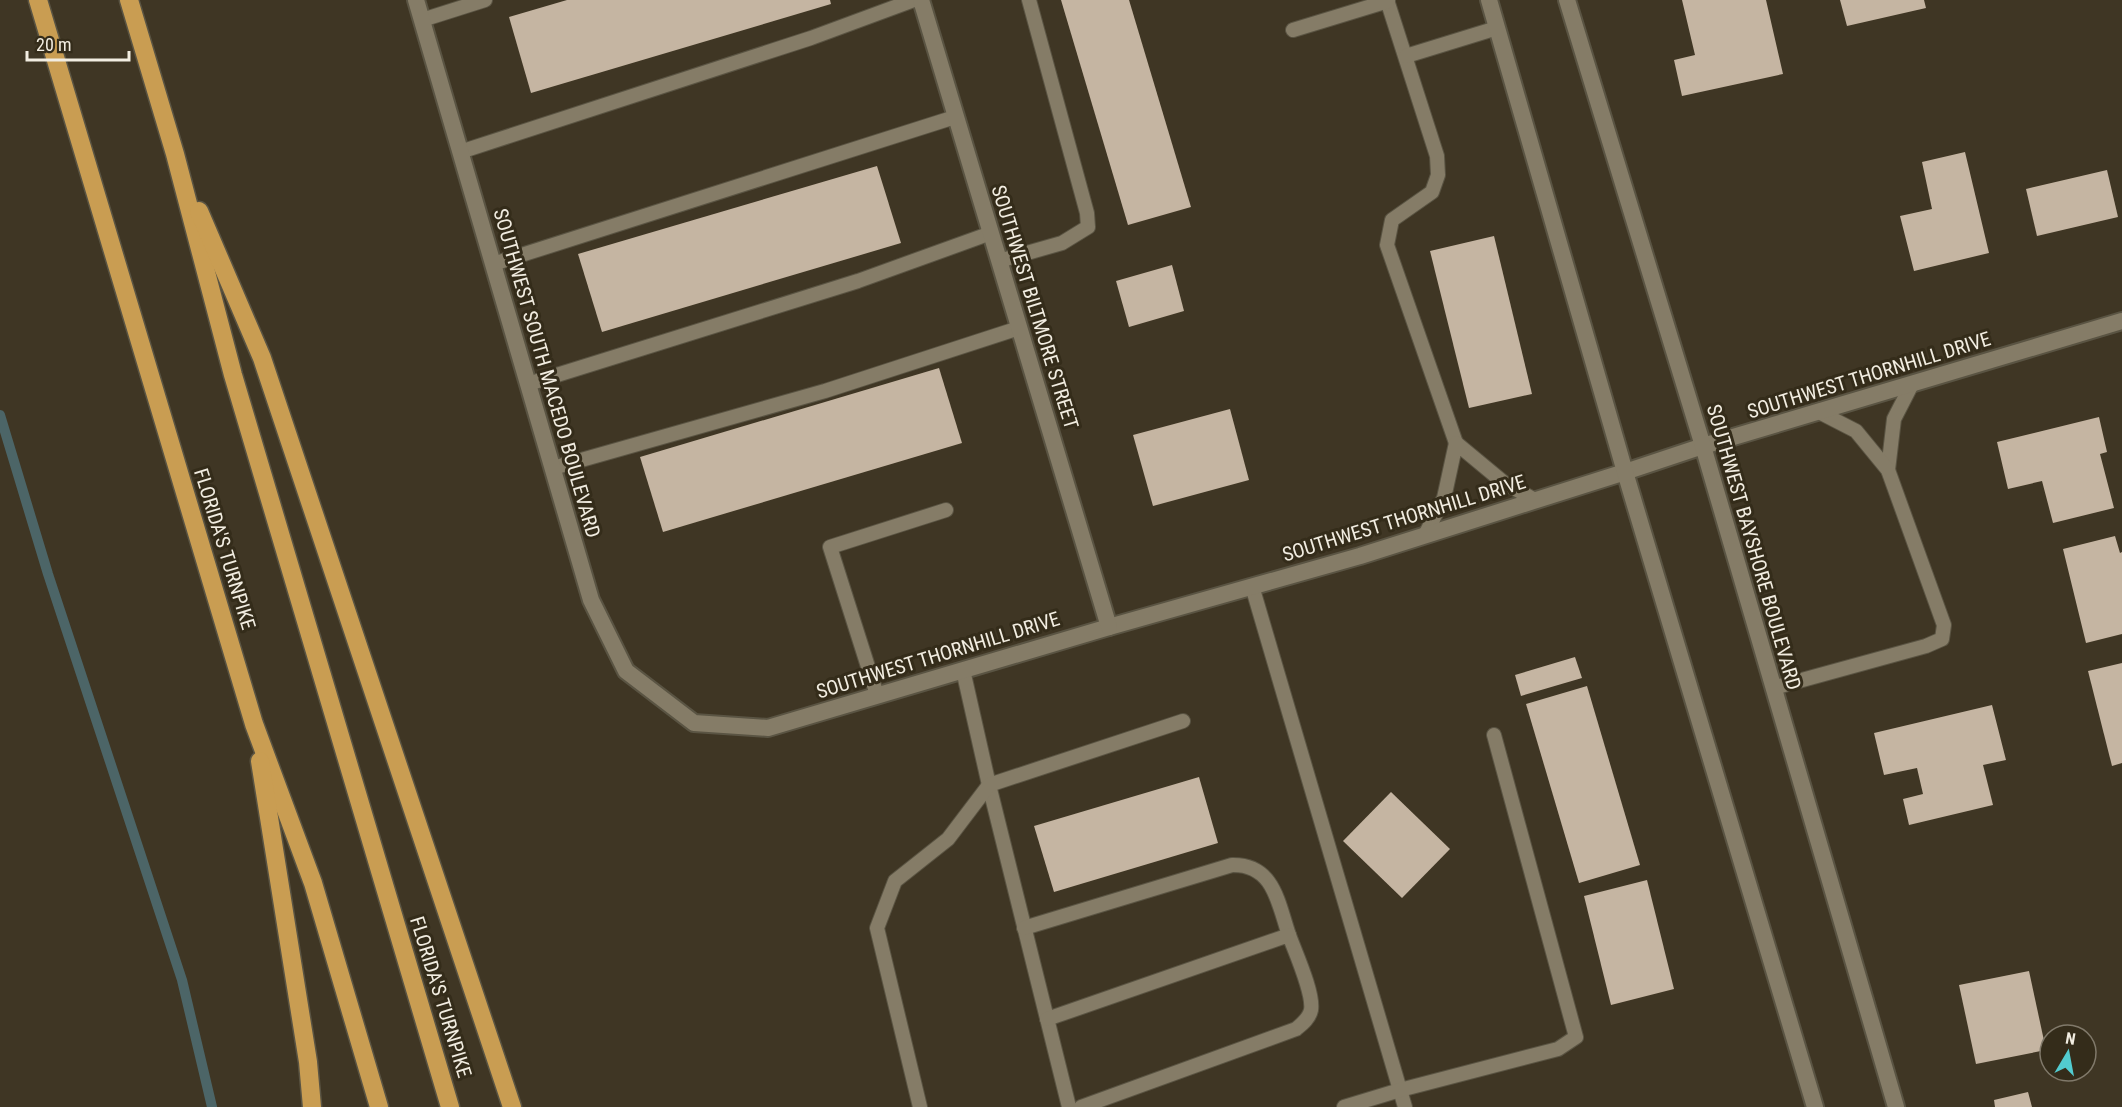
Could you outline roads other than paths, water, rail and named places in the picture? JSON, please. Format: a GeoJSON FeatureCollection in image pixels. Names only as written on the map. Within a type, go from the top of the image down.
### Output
{"type":"FeatureCollection","features":[{"type":"Feature","properties":{"kind":"highway","name":"FLORIDA'S TURNPIKE"},"geometry":{"type":"LineString","coordinates":[[38,0],[254,724],[313,883],[379,1107]]}},
{"type":"Feature","properties":{"kind":"highway","name":"FLORIDA'S TURNPIKE"},"geometry":{"type":"LineString","coordinates":[[129,0],[175,154],[233,375],[450,1107]]}},
{"type":"Feature","properties":{"kind":"highway"},"geometry":{"type":"LineString","coordinates":[[175,154],[262,358],[512,1107]]}},
{"type":"Feature","properties":{"kind":"highway"},"geometry":{"type":"LineString","coordinates":[[254,724],[308,1062],[312,1107]]}},
{"type":"Feature","properties":{"kind":"street","name":"SOUTHWEST SOUTH MACEDO BOULEVARD"},"geometry":{"type":"LineString","coordinates":[[416,0],[591,600],[626,671],[694,723]]}},
{"type":"Feature","properties":{"kind":"street","name":"SOUTHWEST BILTMORE STREET"},"geometry":{"type":"LineString","coordinates":[[921,0],[1109,627]]}},
{"type":"Feature","properties":{"kind":"street"},"geometry":{"type":"LineString","coordinates":[[1489,0],[1625,471],[1815,1107]]}},
{"type":"Feature","properties":{"kind":"street","name":"SOUTHWEST BAYSHORE BOULEVARD"},"geometry":{"type":"LineString","coordinates":[[1567,0],[1703,446],[1896,1107]]}},
{"type":"Feature","properties":{"kind":"street","name":"SOUTHWEST THORNHILL DRIVE"},"geometry":{"type":"LineString","coordinates":[[694,723],[768,728],[1109,627],[1360,556],[1703,446],[2122,321]]}},
{"type":"Feature","properties":{"kind":"lane"},"geometry":{"type":"LineString","coordinates":[[422,20],[485,0]]}},
{"type":"Feature","properties":{"kind":"lane"},"geometry":{"type":"LineString","coordinates":[[460,152],[811,38],[914,0]]}},
{"type":"Feature","properties":{"kind":"lane"},"geometry":{"type":"LineString","coordinates":[[999,261],[1062,243],[1088,226],[1088,213],[1029,0]]}},
{"type":"Feature","properties":{"kind":"lane"},"geometry":{"type":"LineString","coordinates":[[1293,30],[1388,1],[1437,156],[1438,175],[1432,192],[1392,220],[1387,245],[1456,443],[1503,482],[1535,500]]}},
{"type":"Feature","properties":{"kind":"lane"},"geometry":{"type":"LineString","coordinates":[[1406,56],[1497,28]]}},
{"type":"Feature","properties":{"kind":"lane"},"geometry":{"type":"LineString","coordinates":[[493,264],[955,117]]}},
{"type":"Feature","properties":{"kind":"lane"},"geometry":{"type":"LineString","coordinates":[[528,384],[858,281],[991,233]]}},
{"type":"Feature","properties":{"kind":"lane"},"geometry":{"type":"LineString","coordinates":[[553,468],[825,391],[1019,328]]}},
{"type":"Feature","properties":{"kind":"lane"},"geometry":{"type":"LineString","coordinates":[[1888,470],[1894,419],[1912,384]]}},
{"type":"Feature","properties":{"kind":"lane"},"geometry":{"type":"LineString","coordinates":[[1773,688],[1926,646],[1941,639],[1944,625],[1888,470],[1856,431],[1819,412]]}},
{"type":"Feature","properties":{"kind":"lane"},"geometry":{"type":"LineString","coordinates":[[1425,535],[1444,498],[1456,443]]}},
{"type":"Feature","properties":{"kind":"lane"},"geometry":{"type":"LineString","coordinates":[[877,695],[830,547],[946,510]]}},
{"type":"Feature","properties":{"kind":"lane"},"geometry":{"type":"LineString","coordinates":[[1252,586],[1405,1107]]}},
{"type":"Feature","properties":{"kind":"lane"},"geometry":{"type":"LineString","coordinates":[[963,670],[989,785],[1069,1107]]}},
{"type":"Feature","properties":{"kind":"lane"},"geometry":{"type":"LineString","coordinates":[[920,1107],[877,928],[895,881],[948,839],[989,785],[1183,721]]}},
{"type":"Feature","properties":{"kind":"lane"},"geometry":{"type":"LineString","coordinates":[[1344,1107],[1558,1049],[1576,1037],[1494,735]]}},
{"type":"Feature","properties":{"kind":"lane"},"geometry":{"type":"LineString","coordinates":[[1024,928],[1232,865],[1244,865],[1254,868],[1271,883],[1308,989],[1311,1010],[1305,1022],[1296,1029],[1081,1107]]}},
{"type":"Feature","properties":{"kind":"lane"},"geometry":{"type":"LineString","coordinates":[[1047,1019],[1289,935]]}},
{"type":"Feature","properties":{"kind":"waterway"},"geometry":{"type":"LineString","coordinates":[[0,415],[48,574],[182,980],[212,1107]]}}]}
